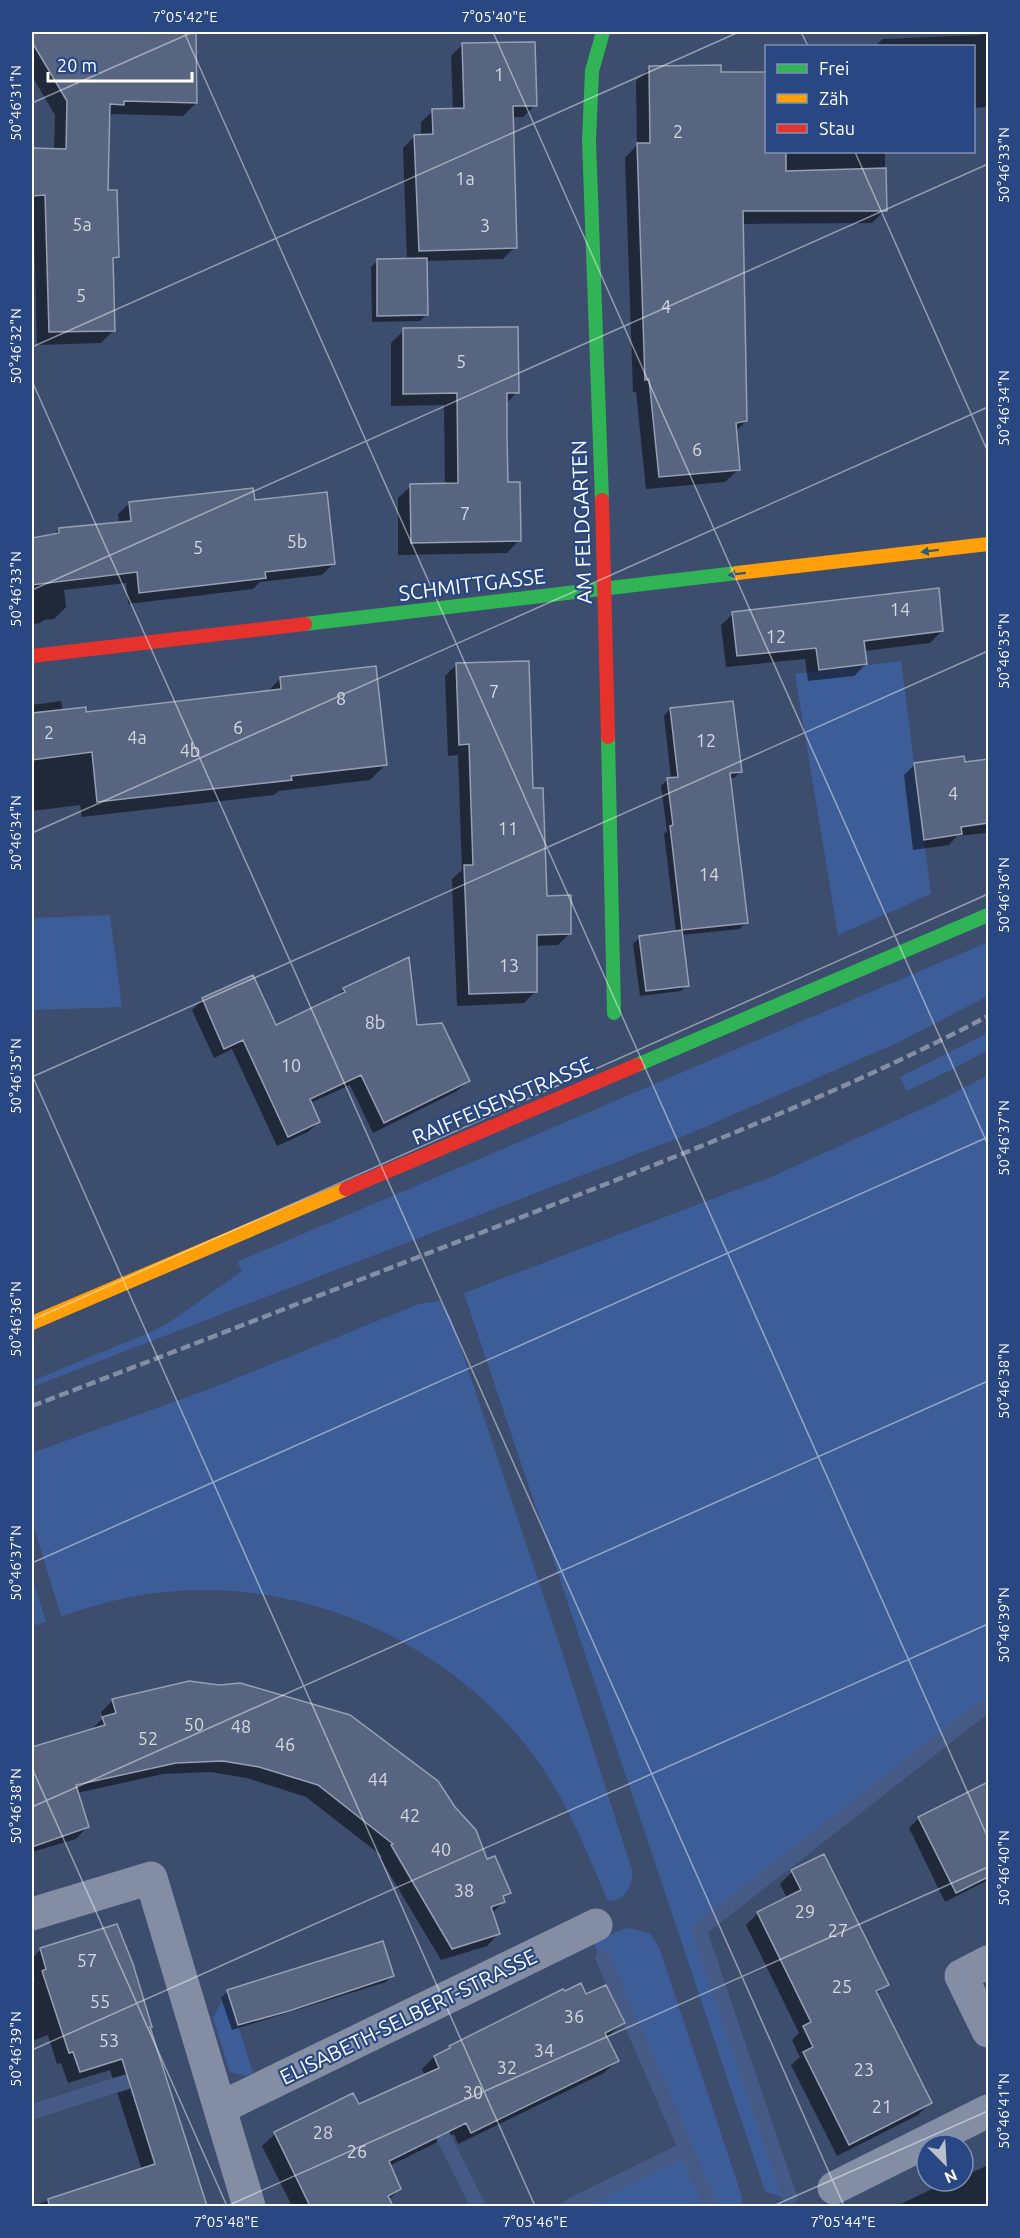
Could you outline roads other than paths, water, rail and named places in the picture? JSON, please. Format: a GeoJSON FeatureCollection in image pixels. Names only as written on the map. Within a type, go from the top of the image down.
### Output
{"type":"FeatureCollection","features":[{"type":"Feature","properties":{"kind":"street","name":"AM FELDGARTEN"},"geometry":{"type":"LineString","coordinates":[[603,32],[592,71],[590,141],[605,589],[614,1013]]}},
{"type":"Feature","properties":{"kind":"street","name":"SCHMITTGASSE"},"geometry":{"type":"LineString","coordinates":[[32,656],[988,544]]}},
{"type":"Feature","properties":{"kind":"street","name":"RAIFFEISENSTRASSE"},"geometry":{"type":"LineString","coordinates":[[32,1323],[988,915]]}},
{"type":"Feature","properties":{"kind":"street"},"geometry":{"type":"LineString","coordinates":[[32,1914],[151,1878],[249,2206]]}},
{"type":"Feature","properties":{"kind":"street","name":"ELISABETH-SELBERT-STRASSE"},"geometry":{"type":"LineString","coordinates":[[220,2108],[596,1925]]}},
{"type":"Feature","properties":{"kind":"street"},"geometry":{"type":"LineString","coordinates":[[988,1962],[961,1976],[988,2031]]}},
{"type":"Feature","properties":{"kind":"street"},"geometry":{"type":"LineString","coordinates":[[834,2188],[988,2111]]}},
{"type":"Feature","properties":{"kind":"waterway"},"geometry":{"type":"LineString","coordinates":[[790,2198],[699,1930],[988,1704]]}},
{"type":"Feature","properties":{"kind":"waterway"},"geometry":{"type":"LineString","coordinates":[[603,1958],[711,2206]]}},
{"type":"Feature","properties":{"kind":"waterway"},"geometry":{"type":"LineString","coordinates":[[32,2112],[126,2082]]}},
{"type":"Feature","properties":{"kind":"waterway"},"geometry":{"type":"LineString","coordinates":[[433,2116],[478,2206]]}},
{"type":"Feature","properties":{"kind":"waterway"},"geometry":{"type":"LineString","coordinates":[[570,2206],[686,2149]]}},
{"type":"Feature","properties":{"kind":"railway"},"geometry":{"type":"LineString","coordinates":[[32,1406],[714,1141],[880,1069],[988,1016]]}}]}
